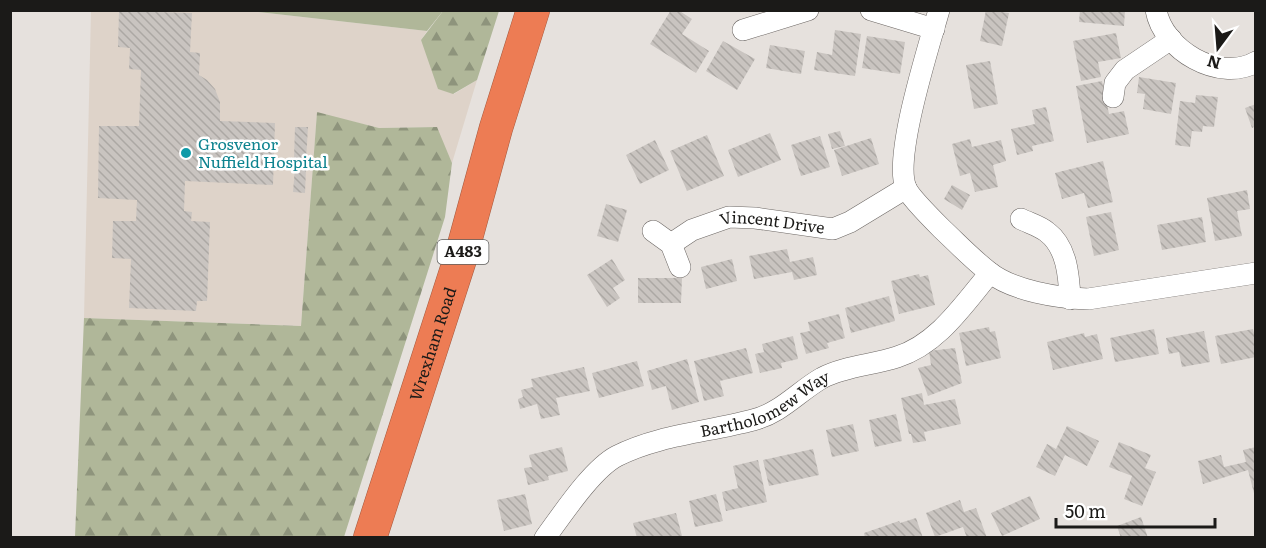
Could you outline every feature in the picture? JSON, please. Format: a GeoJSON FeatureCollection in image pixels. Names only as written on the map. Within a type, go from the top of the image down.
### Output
{"type":"FeatureCollection","features":[{"type":"Feature","properties":{"kind":"highway","name":"Wrexham Road"},"geometry":{"type":"LineString","coordinates":[[370,537],[462,256],[496,128],[532,10]]}},
{"type":"Feature","properties":{"kind":"street"},"geometry":{"type":"LineString","coordinates":[[743,30],[808,10]]}},
{"type":"Feature","properties":{"kind":"street"},"geometry":{"type":"LineString","coordinates":[[871,10],[936,20],[908,126],[903,159],[906,188],[932,220],[990,273],[1018,287],[1070,299],[1088,300],[1256,273]]}},
{"type":"Feature","properties":{"kind":"street"},"geometry":{"type":"LineString","coordinates":[[1156,10],[1171,39],[1193,60],[1221,69],[1256,62]]}},
{"type":"Feature","properties":{"kind":"street"},"geometry":{"type":"LineString","coordinates":[[1113,97],[1115,83],[1125,70],[1171,39]]}},
{"type":"Feature","properties":{"kind":"street","name":"Vincent Drive"},"geometry":{"type":"LineString","coordinates":[[671,244],[692,230],[729,217],[833,228],[849,222],[906,188]]}},
{"type":"Feature","properties":{"kind":"street"},"geometry":{"type":"LineString","coordinates":[[1021,219],[1046,231],[1059,244],[1069,276],[1070,299]]}},
{"type":"Feature","properties":{"kind":"street"},"geometry":{"type":"LineString","coordinates":[[653,231],[671,244],[680,267]]}},
{"type":"Feature","properties":{"kind":"street","name":"Bartholomew Way"},"geometry":{"type":"LineString","coordinates":[[545,537],[582,488],[615,457],[650,444],[756,420],[788,404],[823,377],[920,348],[940,332],[990,273]]}},
{"type":"Feature","properties":{"kind":"shaded area"},"geometry":{"type":"Polygon","coordinates":[[[91,11],[249,11],[427,31],[421,40],[454,94],[477,80],[452,163],[436,127],[379,128],[317,113],[301,326],[84,318],[91,11]]]}},
{"type":"Feature","properties":{"kind":"green space"},"geometry":{"type":"Polygon","coordinates":[[[249,11],[443,11],[427,31],[249,11]]]}},
{"type":"Feature","properties":{"kind":"green space"},"geometry":{"type":"Polygon","coordinates":[[[443,11],[499,11],[477,80],[453,94],[438,89],[421,40],[443,11]]]}},
{"type":"Feature","properties":{"kind":"green space"},"geometry":{"type":"Polygon","coordinates":[[[317,112],[379,128],[437,127],[452,163],[445,217],[344,537],[75,537],[84,318],[301,326],[317,112]]]}},
{"type":"Feature","properties":{"kind":"building"},"geometry":{"type":"Polygon","coordinates":[[[671,10],[678,10],[692,19],[682,34],[709,51],[696,73],[650,44],[671,10]]]}},
{"type":"Feature","properties":{"kind":"building"},"geometry":{"type":"Polygon","coordinates":[[[986,10],[1009,13],[1002,46],[980,41],[986,10]]]}},
{"type":"Feature","properties":{"kind":"building"},"geometry":{"type":"Polygon","coordinates":[[[1080,10],[1125,10],[1124,26],[1079,22],[1080,10]]]}},
{"type":"Feature","properties":{"kind":"building","name":"Grosvenor Nuffield Hospital"},"geometry":{"type":"Polygon","coordinates":[[[119,11],[192,13],[190,52],[200,53],[199,75],[215,89],[220,102],[220,121],[275,123],[273,185],[185,181],[184,211],[192,212],[191,221],[210,222],[207,301],[197,301],[196,311],[129,308],[131,259],[112,258],[113,221],[136,221],[137,200],[98,198],[99,126],[139,126],[141,70],[129,69],[130,48],[118,47],[119,11]]]}},
{"type":"Feature","properties":{"kind":"building"},"geometry":{"type":"Polygon","coordinates":[[[835,30],[861,34],[855,76],[814,70],[817,52],[832,55],[835,30]]]}},
{"type":"Feature","properties":{"kind":"building"},"geometry":{"type":"Polygon","coordinates":[[[1116,33],[1121,58],[1098,62],[1101,77],[1081,81],[1073,41],[1116,33]]]}},
{"type":"Feature","properties":{"kind":"building"},"geometry":{"type":"Polygon","coordinates":[[[867,36],[905,42],[900,74],[862,68],[867,36]]]}},
{"type":"Feature","properties":{"kind":"building"},"geometry":{"type":"Polygon","coordinates":[[[723,41],[755,59],[737,90],[706,71],[723,41]]]}},
{"type":"Feature","properties":{"kind":"building"},"geometry":{"type":"Polygon","coordinates":[[[770,45],[805,51],[801,74],[766,68],[770,45]]]}},
{"type":"Feature","properties":{"kind":"building"},"geometry":{"type":"Polygon","coordinates":[[[990,61],[998,104],[974,109],[966,65],[990,61]]]}},
{"type":"Feature","properties":{"kind":"building"},"geometry":{"type":"Polygon","coordinates":[[[1139,77],[1176,83],[1171,114],[1143,109],[1145,94],[1137,93],[1139,77]]]}},
{"type":"Feature","properties":{"kind":"building"},"geometry":{"type":"Polygon","coordinates":[[[1102,81],[1109,114],[1124,111],[1129,134],[1087,143],[1076,86],[1102,81]]]}},
{"type":"Feature","properties":{"kind":"building"},"geometry":{"type":"Polygon","coordinates":[[[1196,95],[1218,97],[1214,127],[1203,126],[1202,132],[1192,131],[1190,147],[1175,145],[1180,101],[1195,103],[1196,95]]]}},
{"type":"Feature","properties":{"kind":"building"},"geometry":{"type":"Polygon","coordinates":[[[1256,104],[1256,126],[1252,128],[1245,108],[1256,104]]]}},
{"type":"Feature","properties":{"kind":"building"},"geometry":{"type":"Polygon","coordinates":[[[1046,107],[1054,141],[1032,146],[1033,151],[1017,155],[1011,129],[1035,124],[1032,110],[1046,107]]]}},
{"type":"Feature","properties":{"kind":"building"},"geometry":{"type":"Polygon","coordinates":[[[295,127],[308,127],[306,160],[294,159],[295,127]]]}},
{"type":"Feature","properties":{"kind":"building"},"geometry":{"type":"Polygon","coordinates":[[[840,131],[845,146],[832,149],[828,134],[840,131]]]}},
{"type":"Feature","properties":{"kind":"building"},"geometry":{"type":"Polygon","coordinates":[[[770,133],[781,160],[738,177],[728,150],[770,133]]]}},
{"type":"Feature","properties":{"kind":"building"},"geometry":{"type":"Polygon","coordinates":[[[707,135],[724,176],[687,191],[670,151],[707,135]]]}},
{"type":"Feature","properties":{"kind":"building"},"geometry":{"type":"Polygon","coordinates":[[[820,136],[830,167],[801,176],[791,145],[820,136]]]}},
{"type":"Feature","properties":{"kind":"building"},"geometry":{"type":"Polygon","coordinates":[[[871,138],[879,164],[842,176],[834,150],[871,138]]]}},
{"type":"Feature","properties":{"kind":"building"},"geometry":{"type":"Polygon","coordinates":[[[970,139],[972,147],[1001,140],[1006,161],[993,165],[998,187],[975,192],[970,173],[960,176],[952,144],[970,139]]]}},
{"type":"Feature","properties":{"kind":"building"},"geometry":{"type":"Polygon","coordinates":[[[655,140],[669,170],[640,184],[626,155],[655,140]]]}},
{"type":"Feature","properties":{"kind":"building"},"geometry":{"type":"Polygon","coordinates":[[[1103,161],[1113,202],[1088,208],[1084,193],[1062,199],[1055,173],[1103,161]]]}},
{"type":"Feature","properties":{"kind":"building"},"geometry":{"type":"Polygon","coordinates":[[[295,168],[306,169],[305,193],[293,192],[295,168]]]}},
{"type":"Feature","properties":{"kind":"building"},"geometry":{"type":"Polygon","coordinates":[[[952,185],[970,195],[962,210],[944,199],[952,185]]]}},
{"type":"Feature","properties":{"kind":"building"},"geometry":{"type":"Polygon","coordinates":[[[1247,190],[1250,209],[1237,211],[1242,236],[1215,241],[1207,198],[1247,190]]]}},
{"type":"Feature","properties":{"kind":"building"},"geometry":{"type":"Polygon","coordinates":[[[606,204],[627,210],[618,242],[597,236],[606,204]]]}},
{"type":"Feature","properties":{"kind":"building"},"geometry":{"type":"Polygon","coordinates":[[[1111,212],[1119,250],[1094,256],[1086,217],[1111,212]]]}},
{"type":"Feature","properties":{"kind":"building"},"geometry":{"type":"Polygon","coordinates":[[[1202,217],[1206,242],[1162,250],[1157,225],[1202,217]]]}},
{"type":"Feature","properties":{"kind":"building"},"geometry":{"type":"Polygon","coordinates":[[[787,249],[790,262],[813,257],[817,275],[794,280],[792,272],[754,279],[749,256],[787,249]]]}},
{"type":"Feature","properties":{"kind":"building"},"geometry":{"type":"Polygon","coordinates":[[[612,259],[625,280],[613,288],[620,298],[607,307],[587,275],[612,259]]]}},
{"type":"Feature","properties":{"kind":"building"},"geometry":{"type":"Polygon","coordinates":[[[732,259],[737,281],[706,289],[701,267],[732,259]]]}},
{"type":"Feature","properties":{"kind":"building"},"geometry":{"type":"Polygon","coordinates":[[[919,274],[920,277],[928,275],[935,305],[899,314],[891,281],[919,274]]]}},
{"type":"Feature","properties":{"kind":"building"},"geometry":{"type":"Polygon","coordinates":[[[638,278],[682,278],[681,303],[638,303],[638,278]]]}},
{"type":"Feature","properties":{"kind":"building"},"geometry":{"type":"Polygon","coordinates":[[[889,296],[895,321],[851,333],[845,308],[889,296]]]}},
{"type":"Feature","properties":{"kind":"building"},"geometry":{"type":"Polygon","coordinates":[[[839,314],[845,338],[827,343],[829,348],[806,354],[800,333],[810,331],[808,322],[839,314]]]}},
{"type":"Feature","properties":{"kind":"building"},"geometry":{"type":"Polygon","coordinates":[[[989,327],[990,332],[995,331],[1001,358],[966,366],[959,333],[989,327]]]}},
{"type":"Feature","properties":{"kind":"building"},"geometry":{"type":"Polygon","coordinates":[[[1154,329],[1159,354],[1115,362],[1110,338],[1154,329]]]}},
{"type":"Feature","properties":{"kind":"building"},"geometry":{"type":"Polygon","coordinates":[[[1253,329],[1254,333],[1256,332],[1256,357],[1221,364],[1215,336],[1253,329]]]}},
{"type":"Feature","properties":{"kind":"building"},"geometry":{"type":"Polygon","coordinates":[[[1204,331],[1210,362],[1182,367],[1179,352],[1169,354],[1166,338],[1204,331]]]}},
{"type":"Feature","properties":{"kind":"building"},"geometry":{"type":"Polygon","coordinates":[[[1084,333],[1085,337],[1097,334],[1103,359],[1053,370],[1047,342],[1084,333]]]}},
{"type":"Feature","properties":{"kind":"building"},"geometry":{"type":"Polygon","coordinates":[[[793,336],[798,359],[781,363],[782,368],[760,373],[755,354],[764,352],[762,344],[793,336]]]}},
{"type":"Feature","properties":{"kind":"building"},"geometry":{"type":"Polygon","coordinates":[[[746,348],[753,373],[720,381],[724,396],[704,401],[694,361],[746,348]]]}},
{"type":"Feature","properties":{"kind":"building"},"geometry":{"type":"Polygon","coordinates":[[[955,348],[962,383],[928,396],[918,368],[931,365],[929,351],[955,348]]]}},
{"type":"Feature","properties":{"kind":"building"},"geometry":{"type":"Polygon","coordinates":[[[687,359],[699,402],[672,410],[666,386],[652,390],[647,371],[687,359]]]}},
{"type":"Feature","properties":{"kind":"building"},"geometry":{"type":"Polygon","coordinates":[[[637,361],[644,386],[599,398],[592,373],[637,361]]]}},
{"type":"Feature","properties":{"kind":"building"},"geometry":{"type":"Polygon","coordinates":[[[584,367],[590,391],[556,398],[560,415],[541,419],[537,404],[520,409],[518,399],[523,397],[521,390],[533,387],[531,379],[584,367]]]}},
{"type":"Feature","properties":{"kind":"building"},"geometry":{"type":"Polygon","coordinates":[[[922,393],[924,405],[955,399],[961,424],[924,432],[926,441],[913,443],[901,398],[922,393]]]}},
{"type":"Feature","properties":{"kind":"building"},"geometry":{"type":"Polygon","coordinates":[[[896,414],[902,441],[875,447],[869,420],[896,414]]]}},
{"type":"Feature","properties":{"kind":"building"},"geometry":{"type":"Polygon","coordinates":[[[853,424],[859,451],[832,457],[826,430],[853,424]]]}},
{"type":"Feature","properties":{"kind":"building"},"geometry":{"type":"Polygon","coordinates":[[[1067,426],[1099,441],[1087,466],[1065,455],[1055,476],[1036,467],[1047,444],[1056,449],[1067,426]]]}},
{"type":"Feature","properties":{"kind":"building"},"geometry":{"type":"Polygon","coordinates":[[[1119,442],[1151,455],[1145,468],[1156,472],[1142,506],[1124,499],[1132,476],[1109,467],[1119,442]]]}},
{"type":"Feature","properties":{"kind":"building"},"geometry":{"type":"Polygon","coordinates":[[[562,447],[568,471],[548,476],[549,480],[528,485],[524,468],[532,467],[529,455],[562,447]]]}},
{"type":"Feature","properties":{"kind":"building"},"geometry":{"type":"Polygon","coordinates":[[[1256,447],[1256,501],[1248,470],[1203,484],[1198,461],[1221,455],[1224,467],[1246,462],[1243,450],[1256,447]]]}},
{"type":"Feature","properties":{"kind":"building"},"geometry":{"type":"Polygon","coordinates":[[[813,449],[819,475],[769,486],[763,460],[813,449]]]}},
{"type":"Feature","properties":{"kind":"building"},"geometry":{"type":"Polygon","coordinates":[[[758,460],[767,502],[726,511],[722,492],[738,488],[733,466],[758,460]]]}},
{"type":"Feature","properties":{"kind":"building"},"geometry":{"type":"Polygon","coordinates":[[[525,494],[532,524],[504,531],[497,500],[525,494]]]}},
{"type":"Feature","properties":{"kind":"building"},"geometry":{"type":"Polygon","coordinates":[[[716,494],[723,521],[695,527],[689,501],[716,494]]]}},
{"type":"Feature","properties":{"kind":"building"},"geometry":{"type":"Polygon","coordinates":[[[1030,496],[1040,519],[1002,536],[991,513],[1030,496]]]}},
{"type":"Feature","properties":{"kind":"building"},"geometry":{"type":"Polygon","coordinates":[[[960,500],[964,512],[976,508],[987,538],[967,538],[963,527],[935,537],[926,513],[960,500]]]}},
{"type":"Feature","properties":{"kind":"building"},"geometry":{"type":"Polygon","coordinates":[[[676,513],[682,536],[637,538],[633,523],[676,513]]]}},
{"type":"Feature","properties":{"kind":"building"},"geometry":{"type":"Polygon","coordinates":[[[1141,517],[1148,538],[1121,538],[1117,526],[1141,517]]]}},
{"type":"Feature","properties":{"kind":"building"},"geometry":{"type":"Polygon","coordinates":[[[916,518],[923,538],[865,538],[864,533],[899,521],[900,523],[916,518]]]}},
{"type":"Feature","properties":{"kind":"place","name":"Grosvenor Nuffield Hospital"},"geometry":{"type":"Point","coordinates":[186,153]}}]}
